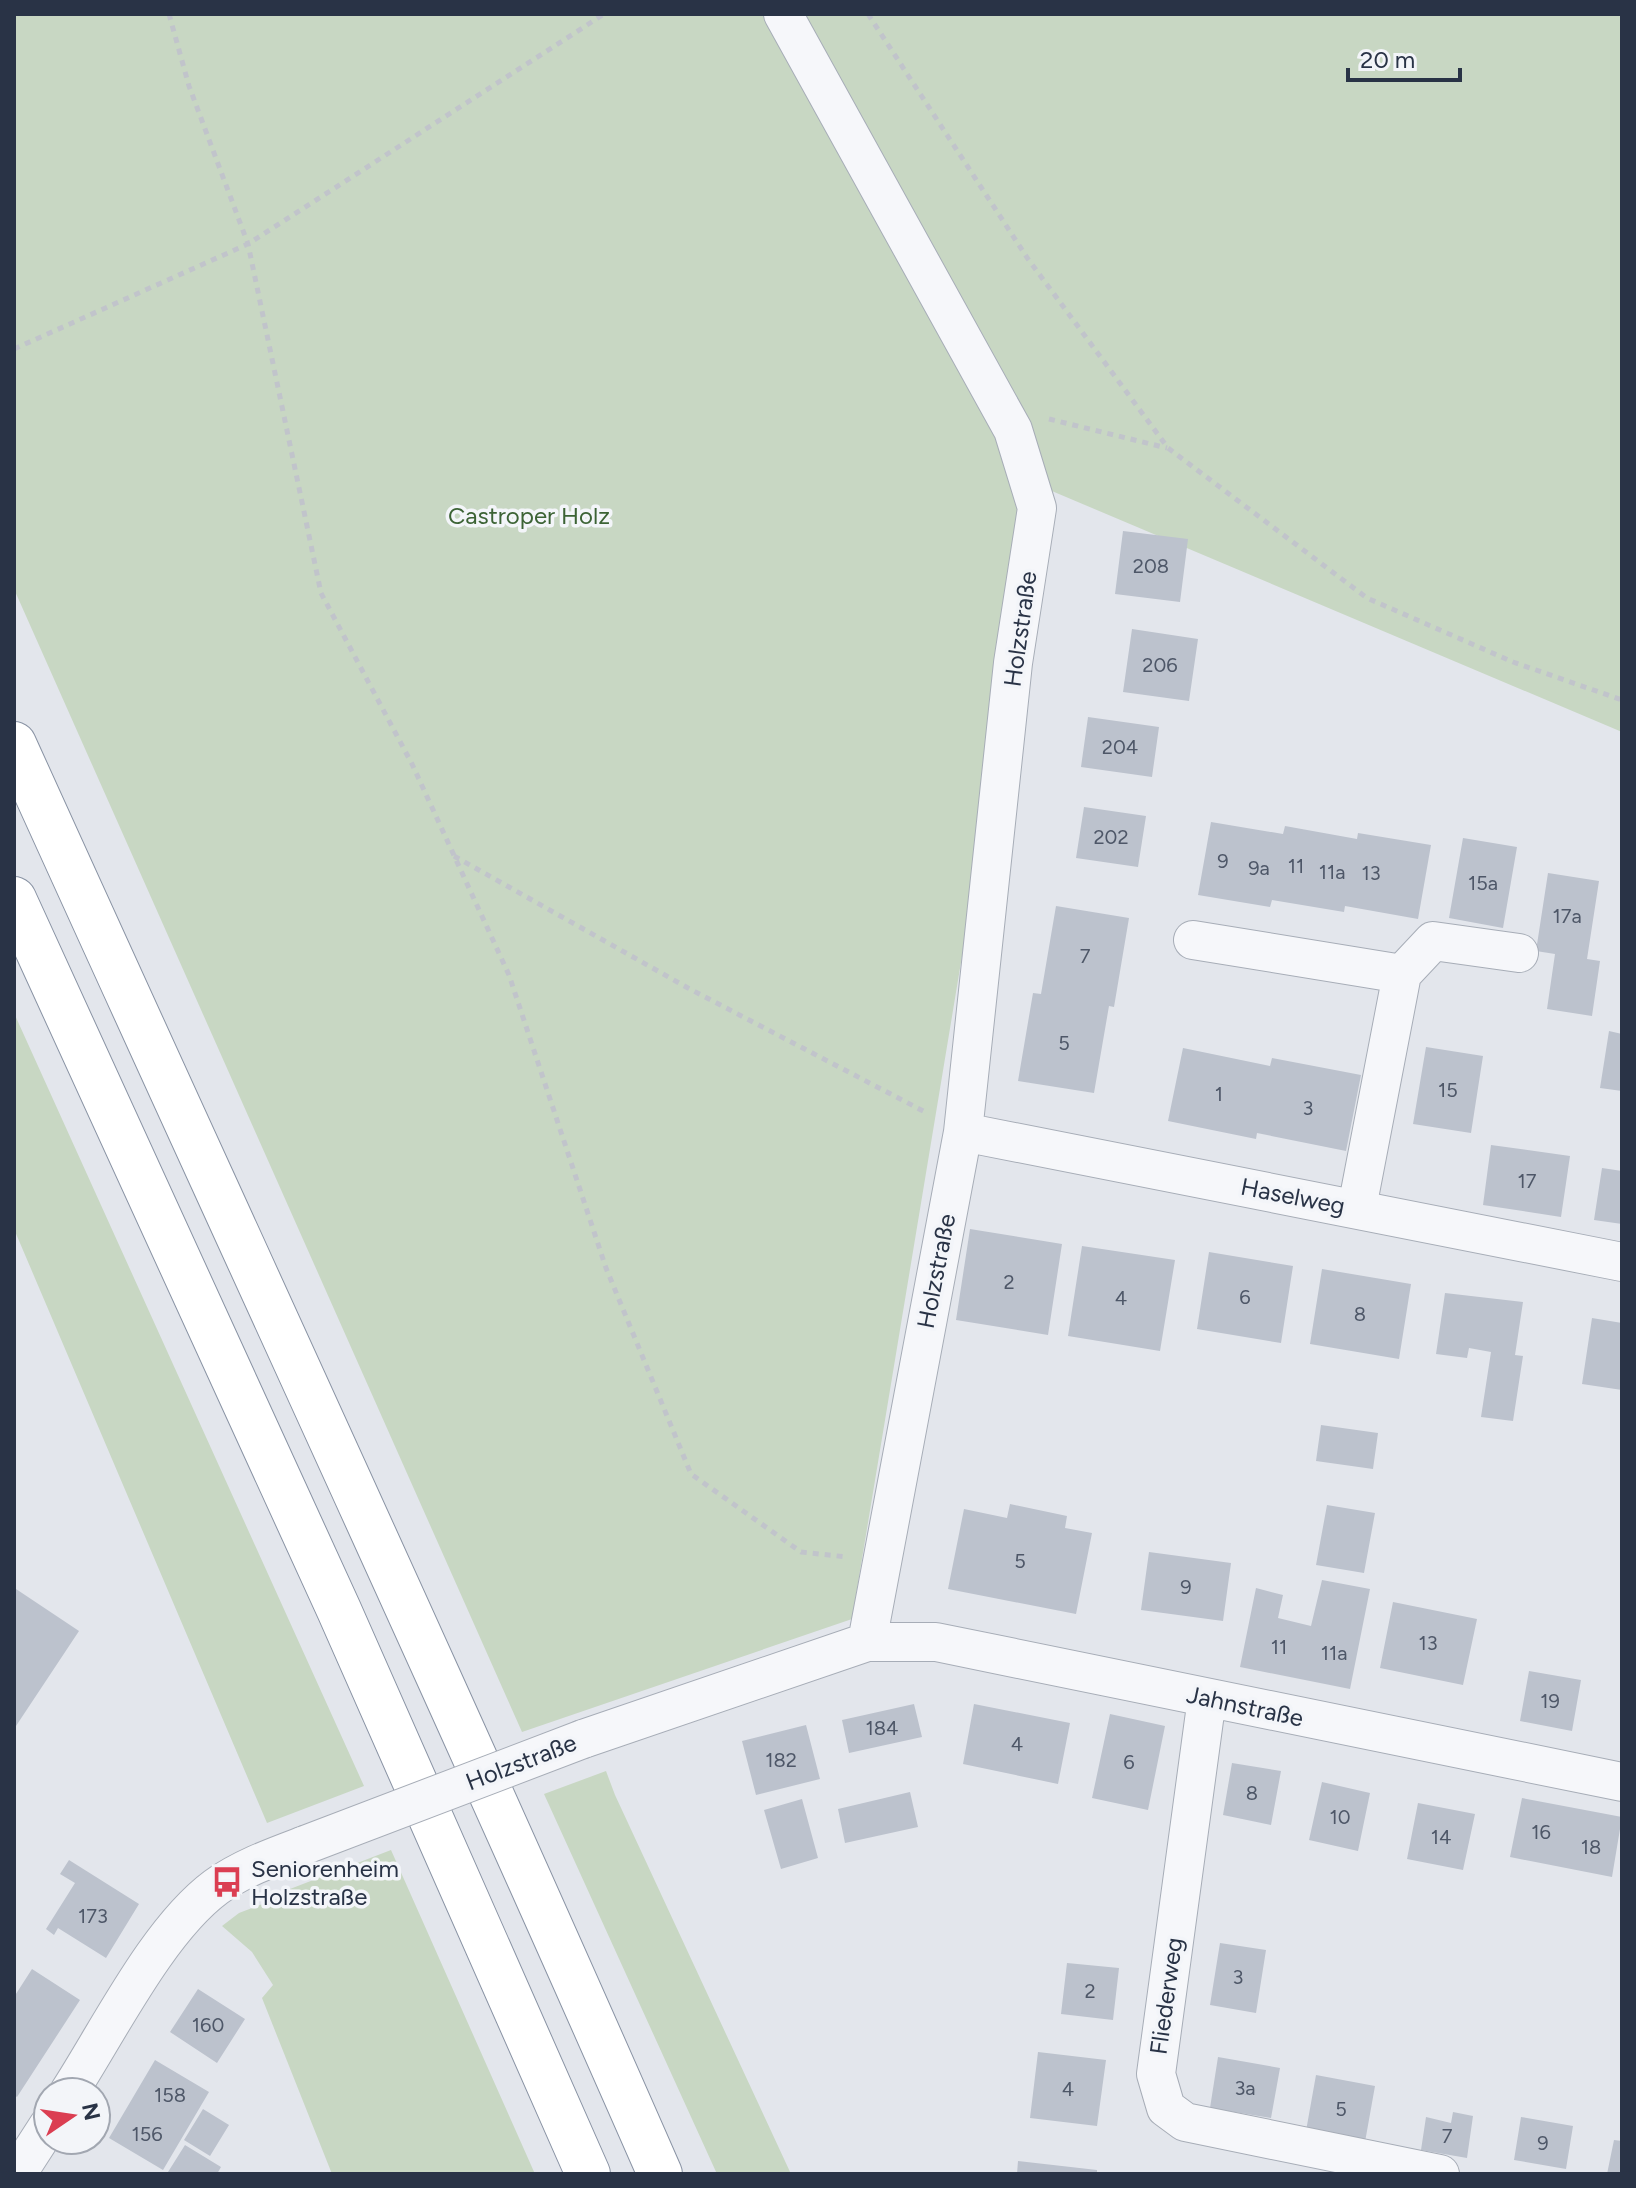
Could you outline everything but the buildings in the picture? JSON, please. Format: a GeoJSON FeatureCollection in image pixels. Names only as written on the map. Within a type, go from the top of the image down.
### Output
{"type":"FeatureCollection","features":[{"type":"Feature","properties":{"kind":"highway"},"geometry":{"type":"LineString","coordinates":[[14,744],[278,1327],[411,1609],[660,2174]]}},
{"type":"Feature","properties":{"kind":"highway"},"geometry":{"type":"LineString","coordinates":[[14,899],[339,1610],[588,2174]]}},
{"type":"Feature","properties":{"kind":"street","name":"Holzstraße"},"geometry":{"type":"LineString","coordinates":[[79,2076],[172,1930],[216,1888],[270,1859],[583,1739],[867,1642],[963,1132],[1013,663],[1037,508],[1013,430],[783,14]]}},
{"type":"Feature","properties":{"kind":"street"},"geometry":{"type":"LineString","coordinates":[[1193,940],[1402,974]]}},
{"type":"Feature","properties":{"kind":"street"},"geometry":{"type":"LineString","coordinates":[[1357,1208],[1402,974],[1433,941],[1519,953]]}},
{"type":"Feature","properties":{"kind":"street","name":"Haselweg"},"geometry":{"type":"LineString","coordinates":[[963,1132],[1622,1262]]}},
{"type":"Feature","properties":{"kind":"street","name":"Jahnstraße"},"geometry":{"type":"LineString","coordinates":[[867,1642],[936,1642],[1622,1782]]}},
{"type":"Feature","properties":{"kind":"street","name":"Fliederweg"},"geometry":{"type":"LineString","coordinates":[[1207,1698],[1156,2074],[1166,2108],[1185,2122],[1440,2174]]}},
{"type":"Feature","properties":{"kind":"street"},"geometry":{"type":"LineString","coordinates":[[17,2174],[32,2151]]}},
{"type":"Feature","properties":{"kind":"path"},"geometry":{"type":"LineString","coordinates":[[169,14],[189,86],[248,244],[321,593],[412,764],[509,975],[606,1268],[691,1474],[801,1552],[880,1561]]}},
{"type":"Feature","properties":{"kind":"path"},"geometry":{"type":"LineString","coordinates":[[14,349],[248,244],[604,14]]}},
{"type":"Feature","properties":{"kind":"path"},"geometry":{"type":"LineString","coordinates":[[868,14],[1028,259],[1168,448],[1367,598],[1513,662],[1622,700]]}},
{"type":"Feature","properties":{"kind":"path"},"geometry":{"type":"LineString","coordinates":[[1013,430],[1052,418],[1168,448]]}},
{"type":"Feature","properties":{"kind":"path"},"geometry":{"type":"LineString","coordinates":[[454,856],[688,988],[963,1132]]}},
{"type":"Feature","properties":{"kind":"green space","name":"Castroper Holz"},"geometry":{"type":"Polygon","coordinates":[[[14,14],[1622,14],[1622,732],[1040,486],[852,1619],[522,1732],[14,589],[14,14]]]}},
{"type":"Feature","properties":{"kind":"green space"},"geometry":{"type":"Polygon","coordinates":[[[14,1013],[364,1786],[267,1823],[14,1229],[14,1013]]]}},
{"type":"Feature","properties":{"kind":"green space"},"geometry":{"type":"Polygon","coordinates":[[[606,1771],[791,2174],[717,2174],[544,1794],[606,1771]]]}},
{"type":"Feature","properties":{"kind":"green space"},"geometry":{"type":"Polygon","coordinates":[[[391,1850],[535,2174],[332,2174],[262,1998],[273,1985],[252,1952],[222,1926],[239,1913],[291,1893],[290,1889],[391,1850]]]}},
{"type":"Feature","properties":{"kind":"place","name":"Seniorenheim Holzstraße"},"geometry":{"type":"Point","coordinates":[227,1882]}}]}
